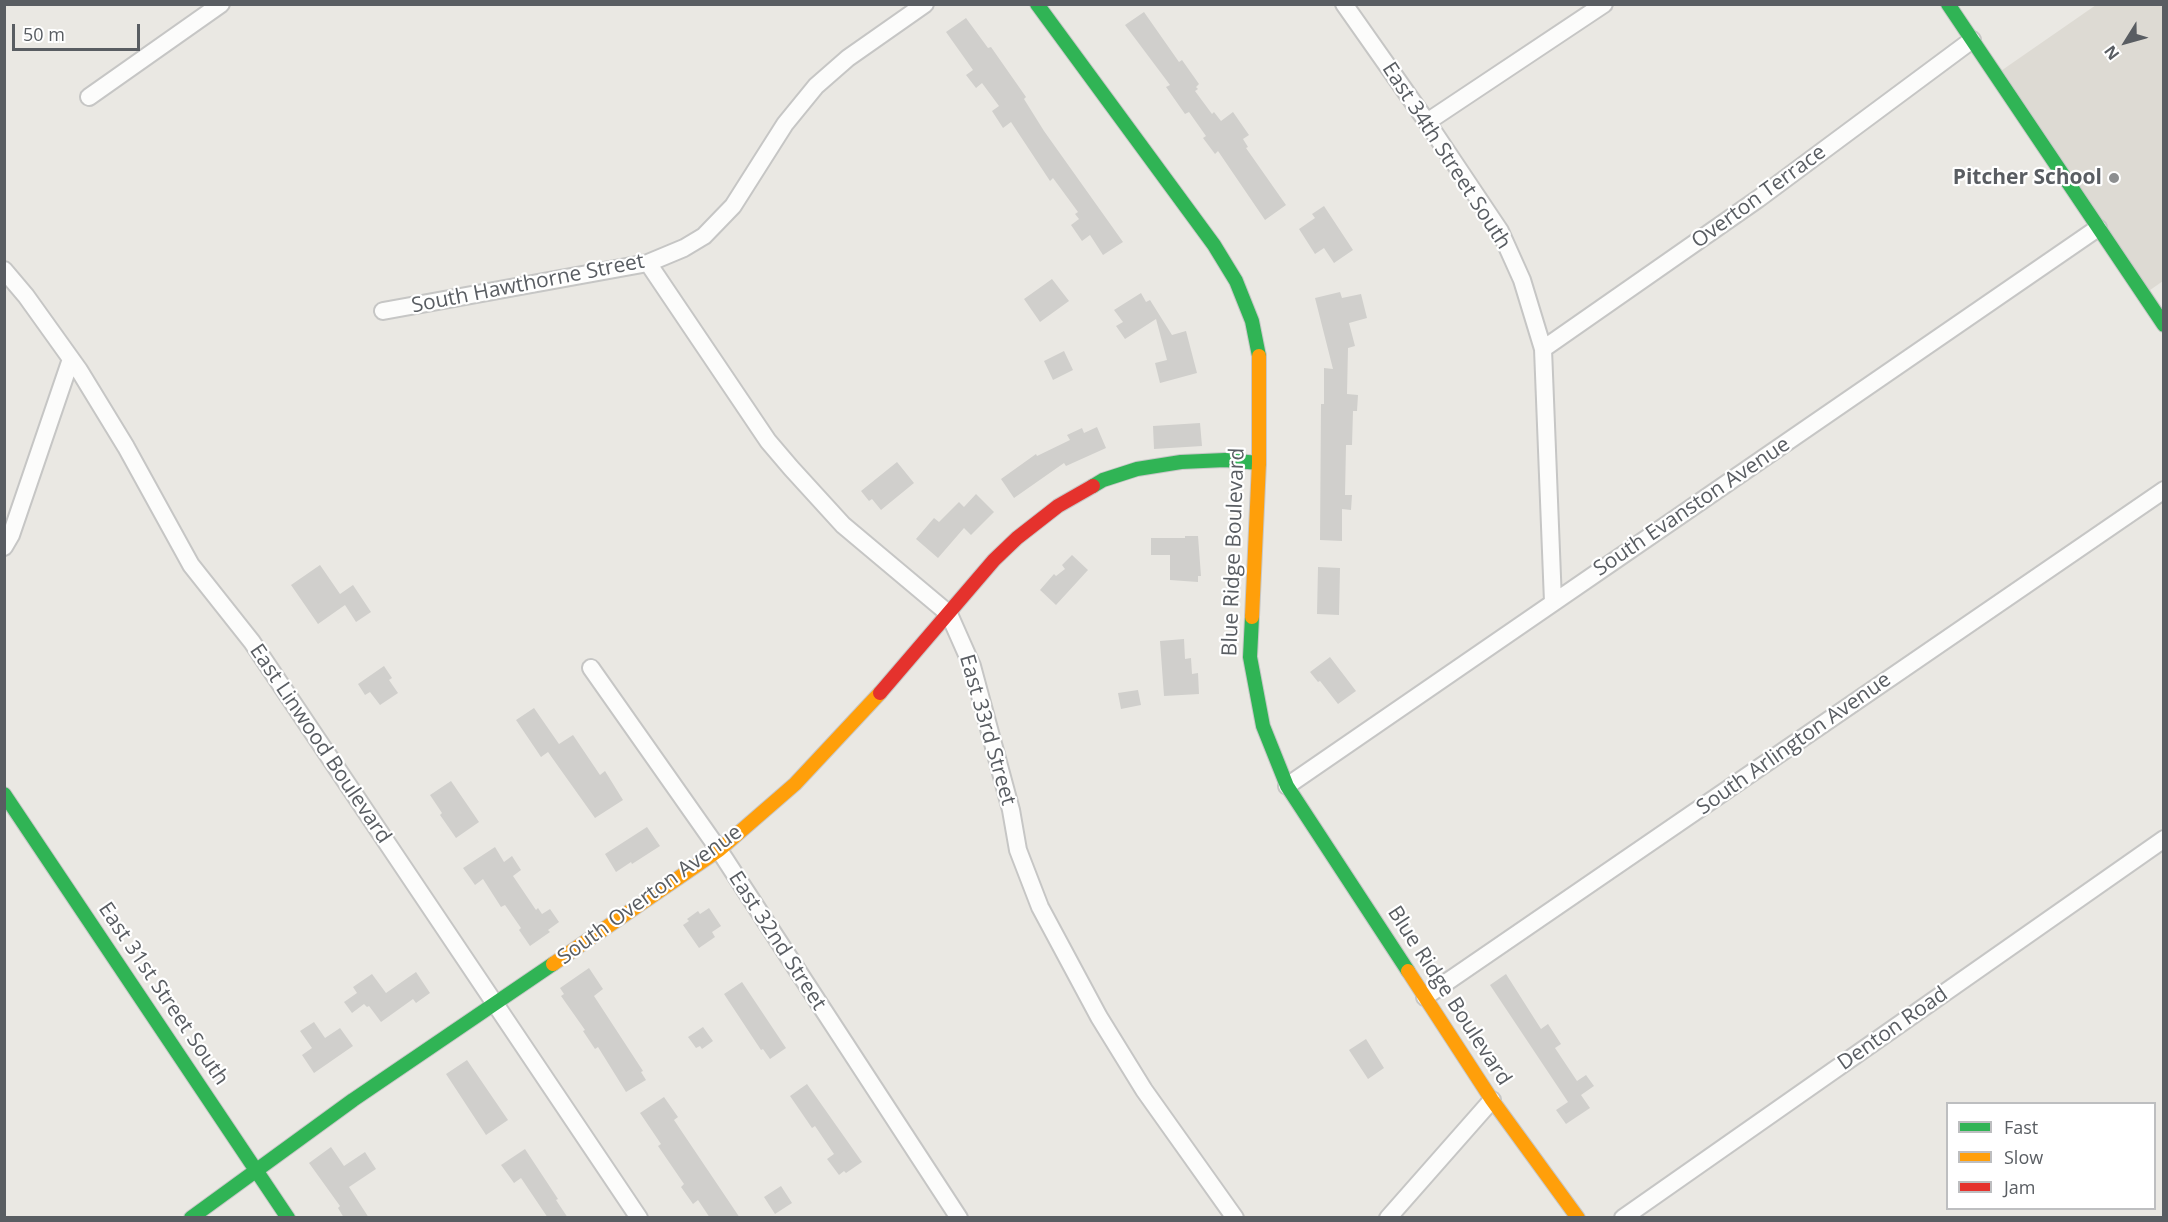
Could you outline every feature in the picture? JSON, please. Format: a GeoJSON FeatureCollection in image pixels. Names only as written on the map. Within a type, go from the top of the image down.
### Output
{"type":"FeatureCollection","features":[{"type":"Feature","properties":{"kind":"street"},"geometry":{"type":"LineString","coordinates":[[89,97],[221,4]]}},
{"type":"Feature","properties":{"kind":"street","name":"South Hawthorne Street"},"geometry":{"type":"LineString","coordinates":[[383,311],[648,263],[684,248],[705,236],[733,206],[785,124],[816,86],[848,58],[925,4]]}},
{"type":"Feature","properties":{"kind":"street","name":"Blue Ridge Boulevard"},"geometry":{"type":"LineString","coordinates":[[1037,4],[1214,245],[1236,281],[1252,321],[1260,363],[1259,463],[1250,657],[1263,726],[1287,786],[1492,1100],[1578,1218]]}},
{"type":"Feature","properties":{"kind":"street","name":"East 34th Street South"},"geometry":{"type":"LineString","coordinates":[[1344,4],[1500,231],[1522,280],[1543,349],[1553,602]]}},
{"type":"Feature","properties":{"kind":"street"},"geometry":{"type":"LineString","coordinates":[[1427,122],[1604,4]]}},
{"type":"Feature","properties":{"kind":"street"},"geometry":{"type":"LineString","coordinates":[[1948,4],[2163,325]]}},
{"type":"Feature","properties":{"kind":"street","name":"Overton Terrace"},"geometry":{"type":"LineString","coordinates":[[1543,349],[1758,199],[1972,40]]}},
{"type":"Feature","properties":{"kind":"street","name":"South Evanston Avenue"},"geometry":{"type":"LineString","coordinates":[[1287,786],[2098,228]]}},
{"type":"Feature","properties":{"kind":"street","name":"East 33rd Street"},"geometry":{"type":"LineString","coordinates":[[648,263],[768,441],[791,468],[843,525],[949,615],[972,666],[1011,810],[1018,850],[1040,907],[1099,1017],[1144,1090],[1236,1218]]}},
{"type":"Feature","properties":{"kind":"street","name":"East Linwood Boulevard"},"geometry":{"type":"LineString","coordinates":[[4,270],[71,359],[126,447],[191,565],[252,642],[639,1218]]}},
{"type":"Feature","properties":{"kind":"street"},"geometry":{"type":"LineString","coordinates":[[4,547],[71,359]]}},
{"type":"Feature","properties":{"kind":"street","name":"South Overton Avenue"},"geometry":{"type":"LineString","coordinates":[[191,1218],[353,1100],[719,850],[795,784],[949,615],[994,560],[1017,538],[1058,506],[1103,480],[1137,469],[1181,462],[1225,460],[1259,463]]}},
{"type":"Feature","properties":{"kind":"street","name":"South Arlington Avenue"},"geometry":{"type":"LineString","coordinates":[[1425,998],[2163,490]]}},
{"type":"Feature","properties":{"kind":"street","name":"East 32nd Street"},"geometry":{"type":"LineString","coordinates":[[591,668],[719,850],[959,1218]]}},
{"type":"Feature","properties":{"kind":"street","name":"East 31st Street South"},"geometry":{"type":"LineString","coordinates":[[4,794],[288,1218]]}},
{"type":"Feature","properties":{"kind":"street","name":"Denton Road"},"geometry":{"type":"LineString","coordinates":[[1623,1218],[2163,839]]}},
{"type":"Feature","properties":{"kind":"street"},"geometry":{"type":"LineString","coordinates":[[1388,1218],[1492,1100]]}},
{"type":"Feature","properties":{"kind":"shaded area","name":"Pitcher School"},"geometry":{"type":"Polygon","coordinates":[[[2096,5],[2163,5],[2163,281],[2143,295],[1995,75],[2096,5]]]}},
{"type":"Feature","properties":{"kind":"building"},"geometry":{"type":"Polygon","coordinates":[[[1144,12],[1179,62],[1182,60],[1199,84],[1195,91],[1212,114],[1214,112],[1221,121],[1233,112],[1249,135],[1243,139],[1248,147],[1246,148],[1286,205],[1265,220],[1218,151],[1215,154],[1203,138],[1206,136],[1189,112],[1185,114],[1166,87],[1170,85],[1125,25],[1144,12]]]}},
{"type":"Feature","properties":{"kind":"building"},"geometry":{"type":"Polygon","coordinates":[[[966,18],[988,48],[991,47],[1026,97],[1024,99],[1044,131],[1123,242],[1103,255],[1090,235],[1082,241],[1071,225],[1079,219],[1075,214],[1078,212],[1053,178],[1050,181],[1011,122],[1003,128],[992,111],[999,106],[982,83],[976,88],[966,75],[973,70],[946,32],[966,18]]]}},
{"type":"Feature","properties":{"kind":"building"},"geometry":{"type":"Polygon","coordinates":[[[1324,206],[1353,250],[1334,263],[1324,248],[1315,254],[1299,229],[1315,218],[1312,214],[1324,206]]]}},
{"type":"Feature","properties":{"kind":"building"},"geometry":{"type":"Polygon","coordinates":[[[1052,279],[1069,301],[1040,322],[1024,299],[1052,279]]]}},
{"type":"Feature","properties":{"kind":"building"},"geometry":{"type":"Polygon","coordinates":[[[1340,292],[1342,298],[1361,294],[1367,318],[1349,323],[1355,346],[1348,348],[1347,394],[1358,395],[1357,411],[1353,411],[1352,445],[1346,445],[1345,495],[1352,495],[1351,510],[1342,509],[1342,541],[1320,540],[1321,404],[1324,404],[1324,368],[1333,369],[1315,298],[1340,292]]]}},
{"type":"Feature","properties":{"kind":"building"},"geometry":{"type":"Polygon","coordinates":[[[1141,293],[1146,302],[1150,300],[1172,335],[1186,331],[1197,373],[1160,383],[1155,363],[1167,360],[1156,319],[1125,339],[1116,326],[1123,322],[1114,310],[1141,293]]]}},
{"type":"Feature","properties":{"kind":"building"},"geometry":{"type":"Polygon","coordinates":[[[1064,351],[1073,370],[1053,380],[1044,361],[1064,351]]]}},
{"type":"Feature","properties":{"kind":"building"},"geometry":{"type":"Polygon","coordinates":[[[1200,423],[1202,446],[1154,449],[1153,426],[1200,423]]]}},
{"type":"Feature","properties":{"kind":"building"},"geometry":{"type":"Polygon","coordinates":[[[1097,427],[1106,448],[1066,466],[1064,463],[1014,498],[1001,479],[1036,454],[1037,456],[1070,440],[1067,435],[1082,428],[1084,433],[1097,427]]]}},
{"type":"Feature","properties":{"kind":"building"},"geometry":{"type":"Polygon","coordinates":[[[897,462],[914,483],[881,510],[861,491],[897,462]]]}},
{"type":"Feature","properties":{"kind":"building"},"geometry":{"type":"Polygon","coordinates":[[[976,494],[994,512],[971,535],[964,528],[938,558],[916,539],[934,518],[939,522],[959,502],[964,507],[976,494]]]}},
{"type":"Feature","properties":{"kind":"building"},"geometry":{"type":"Polygon","coordinates":[[[1185,536],[1198,536],[1201,576],[1198,576],[1198,582],[1170,580],[1170,555],[1151,555],[1151,538],[1185,538],[1185,536]]]}},
{"type":"Feature","properties":{"kind":"building"},"geometry":{"type":"Polygon","coordinates":[[[1072,555],[1088,570],[1056,605],[1040,590],[1054,574],[1056,576],[1065,569],[1062,565],[1072,555]]]}},
{"type":"Feature","properties":{"kind":"building"},"geometry":{"type":"Polygon","coordinates":[[[320,565],[340,594],[353,585],[371,612],[356,622],[345,605],[318,624],[291,585],[320,565]]]}},
{"type":"Feature","properties":{"kind":"building"},"geometry":{"type":"Polygon","coordinates":[[[1318,567],[1340,568],[1339,615],[1317,614],[1318,567]]]}},
{"type":"Feature","properties":{"kind":"building"},"geometry":{"type":"Polygon","coordinates":[[[1184,639],[1185,659],[1191,658],[1192,674],[1198,673],[1199,694],[1164,696],[1160,641],[1184,639]]]}},
{"type":"Feature","properties":{"kind":"building"},"geometry":{"type":"Polygon","coordinates":[[[1330,657],[1356,691],[1338,704],[1310,672],[1330,657]]]}},
{"type":"Feature","properties":{"kind":"building"},"geometry":{"type":"Polygon","coordinates":[[[384,666],[392,678],[389,680],[398,693],[380,705],[370,692],[365,695],[358,684],[384,666]]]}},
{"type":"Feature","properties":{"kind":"building"},"geometry":{"type":"Polygon","coordinates":[[[1138,690],[1141,705],[1121,709],[1118,693],[1138,690]]]}},
{"type":"Feature","properties":{"kind":"building"},"geometry":{"type":"Polygon","coordinates":[[[534,708],[559,744],[573,735],[600,775],[605,771],[623,800],[595,818],[548,752],[541,757],[516,720],[534,708]]]}},
{"type":"Feature","properties":{"kind":"building"},"geometry":{"type":"Polygon","coordinates":[[[451,781],[479,822],[456,838],[430,795],[451,781]]]}},
{"type":"Feature","properties":{"kind":"building"},"geometry":{"type":"Polygon","coordinates":[[[647,827],[660,846],[616,872],[605,854],[647,827]]]}},
{"type":"Feature","properties":{"kind":"building"},"geometry":{"type":"Polygon","coordinates":[[[495,847],[504,862],[512,856],[521,870],[513,876],[536,910],[538,908],[542,914],[550,909],[559,922],[548,930],[550,932],[530,946],[505,905],[501,907],[483,879],[475,885],[463,868],[495,847]]]}},
{"type":"Feature","properties":{"kind":"building"},"geometry":{"type":"Polygon","coordinates":[[[709,908],[721,926],[712,932],[715,937],[699,948],[683,925],[698,911],[700,914],[709,908]]]}},
{"type":"Feature","properties":{"kind":"building"},"geometry":{"type":"Polygon","coordinates":[[[589,968],[603,989],[594,996],[643,1071],[641,1072],[646,1080],[626,1092],[598,1047],[595,1049],[583,1031],[585,1030],[561,996],[564,994],[560,988],[589,968]]]}},
{"type":"Feature","properties":{"kind":"building"},"geometry":{"type":"Polygon","coordinates":[[[416,972],[430,993],[416,1003],[413,999],[381,1022],[369,1006],[364,1004],[352,1013],[344,1002],[357,993],[353,987],[372,974],[386,993],[416,972]]]}},
{"type":"Feature","properties":{"kind":"building"},"geometry":{"type":"Polygon","coordinates":[[[1506,974],[1541,1029],[1548,1024],[1561,1044],[1555,1048],[1577,1081],[1586,1075],[1594,1086],[1581,1095],[1590,1108],[1566,1124],[1556,1110],[1568,1102],[1490,985],[1506,974]]]}},
{"type":"Feature","properties":{"kind":"building"},"geometry":{"type":"Polygon","coordinates":[[[742,982],[786,1048],[770,1059],[763,1049],[761,1050],[724,994],[742,982]]]}},
{"type":"Feature","properties":{"kind":"building"},"geometry":{"type":"Polygon","coordinates":[[[314,1022],[325,1038],[340,1028],[353,1046],[314,1073],[302,1055],[312,1048],[300,1031],[314,1022]]]}},
{"type":"Feature","properties":{"kind":"building"},"geometry":{"type":"Polygon","coordinates":[[[703,1027],[713,1041],[702,1049],[700,1046],[696,1048],[688,1037],[703,1027]]]}},
{"type":"Feature","properties":{"kind":"building"},"geometry":{"type":"Polygon","coordinates":[[[1366,1039],[1384,1068],[1368,1079],[1349,1050],[1366,1039]]]}},
{"type":"Feature","properties":{"kind":"building"},"geometry":{"type":"Polygon","coordinates":[[[467,1060],[508,1120],[486,1135],[446,1074],[467,1060]]]}},
{"type":"Feature","properties":{"kind":"building"},"geometry":{"type":"Polygon","coordinates":[[[807,1084],[862,1162],[846,1173],[844,1171],[839,1175],[827,1159],[834,1154],[815,1126],[812,1128],[790,1096],[807,1084]]]}},
{"type":"Feature","properties":{"kind":"building"},"geometry":{"type":"Polygon","coordinates":[[[664,1097],[678,1117],[674,1120],[740,1218],[710,1218],[698,1200],[693,1204],[681,1187],[684,1184],[658,1146],[661,1144],[640,1113],[664,1097]]]}},
{"type":"Feature","properties":{"kind":"building"},"geometry":{"type":"Polygon","coordinates":[[[331,1147],[344,1166],[365,1152],[376,1169],[349,1187],[369,1218],[344,1218],[338,1208],[340,1206],[309,1163],[331,1147]]]}},
{"type":"Feature","properties":{"kind":"building"},"geometry":{"type":"Polygon","coordinates":[[[525,1149],[568,1218],[548,1218],[521,1178],[514,1183],[501,1165],[525,1149]]]}},
{"type":"Feature","properties":{"kind":"building"},"geometry":{"type":"Polygon","coordinates":[[[781,1186],[792,1203],[775,1214],[764,1197],[781,1186]]]}},
{"type":"Feature","properties":{"kind":"traffic: fast"},"geometry":{"type":"LineString","coordinates":[[1037,4],[1214,245],[1236,281],[1252,321],[1259,356]]}},
{"type":"Feature","properties":{"kind":"traffic: fast"},"geometry":{"type":"LineString","coordinates":[[1948,4],[2164,325]]}},
{"type":"Feature","properties":{"kind":"traffic: fast"},"geometry":{"type":"LineString","coordinates":[[1093,486],[1103,480],[1137,469],[1181,462],[1225,460],[1259,463]]}},
{"type":"Feature","properties":{"kind":"traffic: fast"},"geometry":{"type":"LineString","coordinates":[[1252,617],[1250,657],[1263,726],[1287,786],[1408,971]]}},
{"type":"Feature","properties":{"kind":"traffic: fast"},"geometry":{"type":"LineString","coordinates":[[4,794],[288,1218]]}},
{"type":"Feature","properties":{"kind":"traffic: fast"},"geometry":{"type":"LineString","coordinates":[[191,1218],[353,1100],[553,964]]}},
{"type":"Feature","properties":{"kind":"traffic: slow"},"geometry":{"type":"LineString","coordinates":[[1252,617],[1259,463],[1259,356]]}},
{"type":"Feature","properties":{"kind":"traffic: slow"},"geometry":{"type":"LineString","coordinates":[[553,964],[719,850],[795,784],[880,693]]}},
{"type":"Feature","properties":{"kind":"traffic: slow"},"geometry":{"type":"LineString","coordinates":[[1408,971],[1492,1100],[1578,1218]]}},
{"type":"Feature","properties":{"kind":"traffic: jam"},"geometry":{"type":"LineString","coordinates":[[880,693],[994,560],[1017,538],[1058,506],[1093,486]]}},
{"type":"Feature","properties":{"kind":"place","name":"Pitcher School"},"geometry":{"type":"Point","coordinates":[2114,178]}}]}
